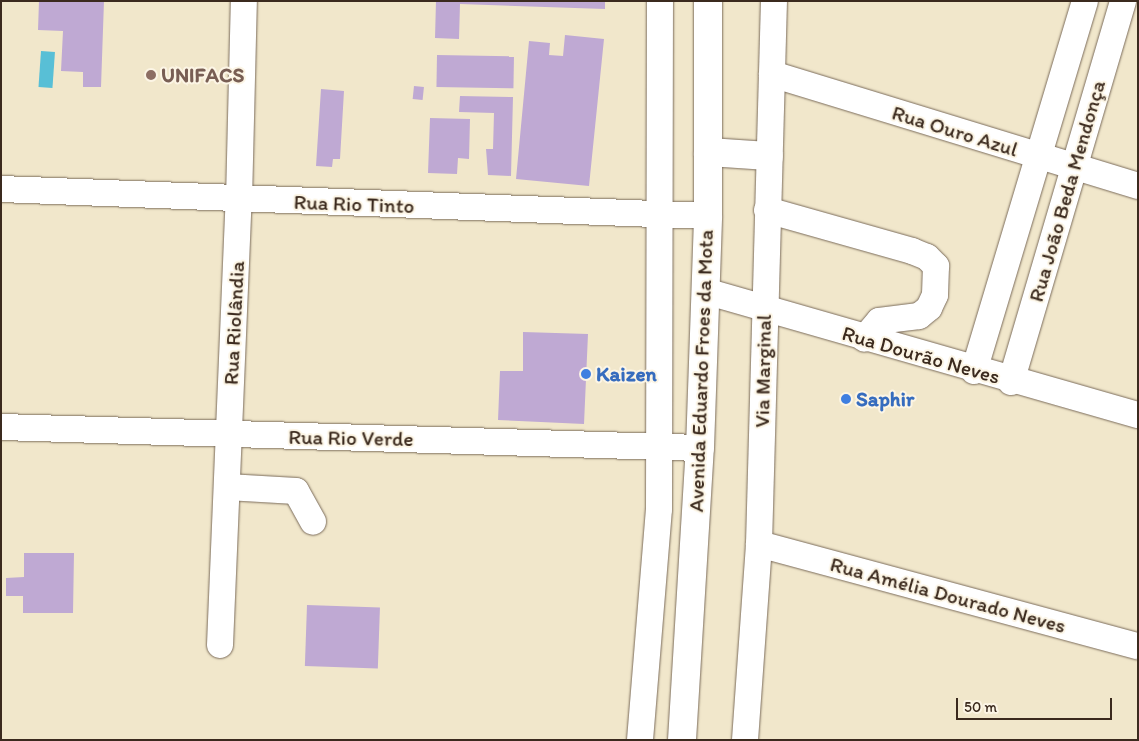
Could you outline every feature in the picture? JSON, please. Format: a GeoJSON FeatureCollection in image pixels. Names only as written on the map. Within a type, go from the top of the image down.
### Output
{"type":"FeatureCollection","features":[{"type":"Feature","properties":{"kind":"highway","name":"Avenida Eduardo Froes da Mota"},"geometry":{"type":"LineString","coordinates":[[682,740],[700,448],[708,216],[708,1]]}},
{"type":"Feature","properties":{"kind":"highway"},"geometry":{"type":"LineString","coordinates":[[708,152],[769,156]]}},
{"type":"Feature","properties":{"kind":"street","name":"Rua Riolândia"},"geometry":{"type":"LineString","coordinates":[[220,645],[240,200],[244,1]]}},
{"type":"Feature","properties":{"kind":"street"},"geometry":{"type":"LineString","coordinates":[[640,740],[660,509],[660,1]]}},
{"type":"Feature","properties":{"kind":"street","name":"Via Marginal"},"geometry":{"type":"LineString","coordinates":[[745,740],[759,544],[764,308],[774,1]]}},
{"type":"Feature","properties":{"kind":"street","name":"Rua João Beda Mendonça"},"geometry":{"type":"LineString","coordinates":[[974,371],[1085,1]]}},
{"type":"Feature","properties":{"kind":"street","name":"Rua João Beda Mendonça"},"geometry":{"type":"LineString","coordinates":[[1011,382],[1123,1]]}},
{"type":"Feature","properties":{"kind":"street","name":"Rua Ouro Azul"},"geometry":{"type":"LineString","coordinates":[[772,74],[1138,186]]}},
{"type":"Feature","properties":{"kind":"street","name":"Rua Rio Tinto"},"geometry":{"type":"LineString","coordinates":[[1,189],[240,200],[708,216]]}},
{"type":"Feature","properties":{"kind":"street"},"geometry":{"type":"LineString","coordinates":[[767,210],[912,252],[927,257],[936,266],[935,295],[929,308],[919,316],[880,321],[864,339]]}},
{"type":"Feature","properties":{"kind":"street","name":"Rua Dourão Neves"},"geometry":{"type":"LineString","coordinates":[[705,291],[1011,382],[1138,416]]}},
{"type":"Feature","properties":{"kind":"street","name":"Rua Rio Verde"},"geometry":{"type":"LineString","coordinates":[[1,427],[700,448]]}},
{"type":"Feature","properties":{"kind":"street"},"geometry":{"type":"LineString","coordinates":[[227,486],[296,491],[313,522]]}},
{"type":"Feature","properties":{"kind":"street","name":"Rua Amélia Dourado Neves"},"geometry":{"type":"LineString","coordinates":[[759,544],[1138,646]]}},
{"type":"Feature","properties":{"kind":"water"},"geometry":{"type":"Polygon","coordinates":[[[41,51],[55,52],[52,88],[38,87],[41,51]]]}},
{"type":"Feature","properties":{"kind":"building"},"geometry":{"type":"Polygon","coordinates":[[[39,1],[104,1],[101,87],[83,87],[83,72],[61,71],[63,31],[38,30],[39,1]]]}},
{"type":"Feature","properties":{"kind":"building"},"geometry":{"type":"Polygon","coordinates":[[[436,1],[605,1],[605,9],[460,4],[459,39],[435,38],[436,1]]]}},
{"type":"Feature","properties":{"kind":"building"},"geometry":{"type":"Polygon","coordinates":[[[565,35],[604,39],[589,186],[516,179],[529,41],[550,43],[549,55],[563,56],[565,35]]]}},
{"type":"Feature","properties":{"kind":"building"},"geometry":{"type":"Polygon","coordinates":[[[437,55],[514,56],[513,88],[436,87],[437,55]]]}},
{"type":"Feature","properties":{"kind":"building"},"geometry":{"type":"Polygon","coordinates":[[[414,86],[424,87],[423,100],[413,99],[414,86]]]}},
{"type":"Feature","properties":{"kind":"building"},"geometry":{"type":"Polygon","coordinates":[[[321,89],[344,91],[340,159],[333,159],[332,167],[316,166],[321,89]]]}},
{"type":"Feature","properties":{"kind":"building"},"geometry":{"type":"Polygon","coordinates":[[[460,96],[513,97],[511,176],[488,175],[486,149],[493,149],[494,113],[459,112],[460,96]]]}},
{"type":"Feature","properties":{"kind":"building"},"geometry":{"type":"Polygon","coordinates":[[[430,118],[470,119],[469,159],[458,158],[457,174],[428,173],[430,118]]]}},
{"type":"Feature","properties":{"kind":"building"},"geometry":{"type":"Polygon","coordinates":[[[523,332],[588,334],[584,424],[498,420],[500,371],[523,371],[523,332]]]}},
{"type":"Feature","properties":{"kind":"building"},"geometry":{"type":"Polygon","coordinates":[[[24,553],[74,553],[73,613],[23,613],[23,596],[6,596],[6,578],[24,577],[24,553]]]}},
{"type":"Feature","properties":{"kind":"building"},"geometry":{"type":"Polygon","coordinates":[[[307,605],[380,608],[378,669],[305,666],[307,605]]]}},
{"type":"Feature","properties":{"kind":"place","name":"UNIFACS"},"geometry":{"type":"Point","coordinates":[151,75]}},
{"type":"Feature","properties":{"kind":"place","name":"Kaizen"},"geometry":{"type":"Point","coordinates":[586,374]}},
{"type":"Feature","properties":{"kind":"place","name":"Saphir"},"geometry":{"type":"Point","coordinates":[846,399]}}]}
